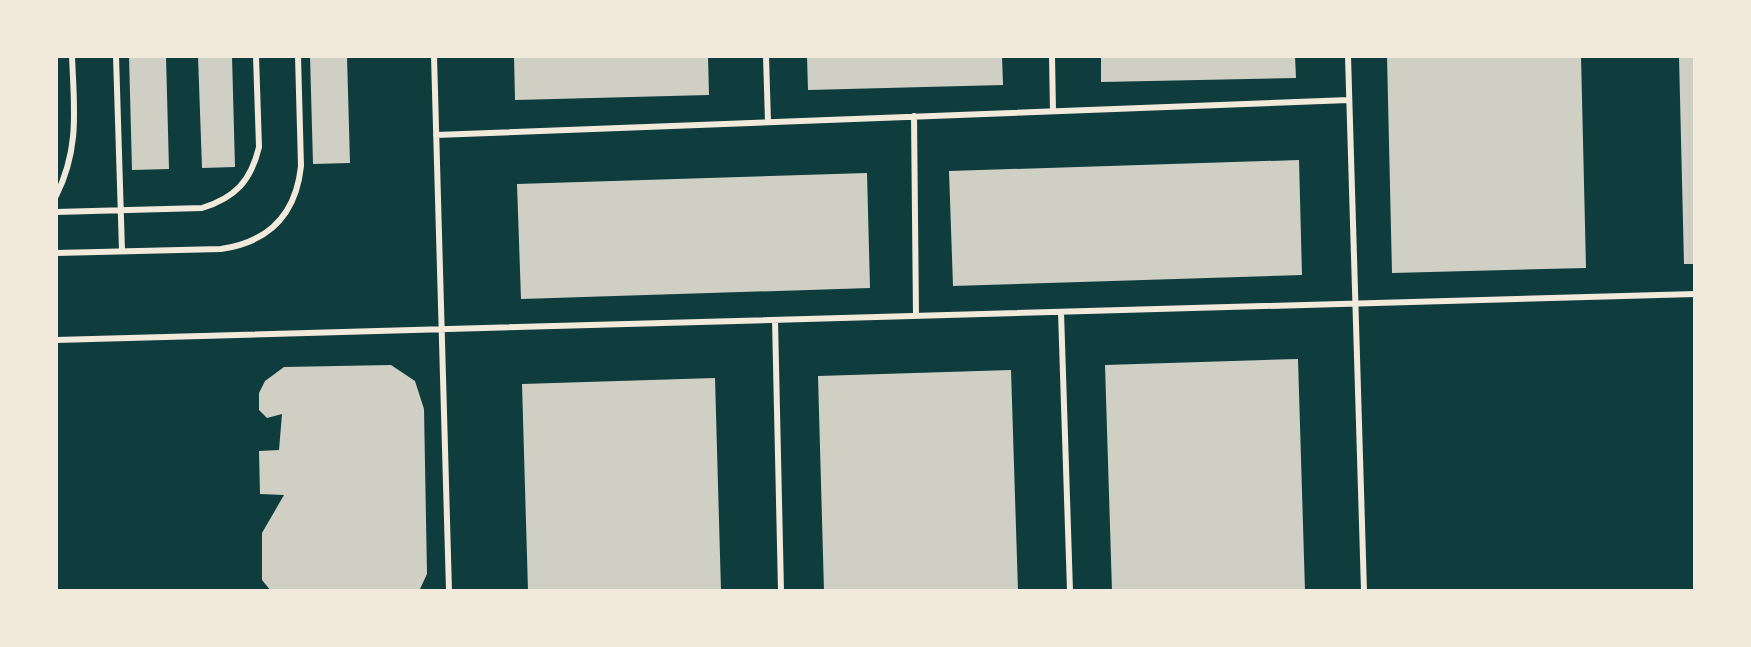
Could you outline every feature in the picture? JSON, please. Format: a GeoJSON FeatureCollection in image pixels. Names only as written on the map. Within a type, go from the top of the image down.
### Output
{"type":"FeatureCollection","features":[{"type":"Feature","properties":{"kind":"lane"},"geometry":{"type":"LineString","coordinates":[[56,196],[65,177],[74,140],[72,56]]}},
{"type":"Feature","properties":{"kind":"lane"},"geometry":{"type":"LineString","coordinates":[[116,56],[122,251]]}},
{"type":"Feature","properties":{"kind":"lane"},"geometry":{"type":"LineString","coordinates":[[56,212],[202,208],[229,197],[249,176],[259,147],[256,56]]}},
{"type":"Feature","properties":{"kind":"lane"},"geometry":{"type":"LineString","coordinates":[[56,253],[236,247],[252,241],[278,223],[295,197],[300,182],[298,56]]}},
{"type":"Feature","properties":{"kind":"lane"},"geometry":{"type":"LineString","coordinates":[[434,56],[449,591]]}},
{"type":"Feature","properties":{"kind":"lane"},"geometry":{"type":"LineString","coordinates":[[766,56],[768,122]]}},
{"type":"Feature","properties":{"kind":"lane"},"geometry":{"type":"LineString","coordinates":[[1052,56],[1053,111]]}},
{"type":"Feature","properties":{"kind":"lane"},"geometry":{"type":"LineString","coordinates":[[1348,56],[1364,591]]}},
{"type":"Feature","properties":{"kind":"lane"},"geometry":{"type":"LineString","coordinates":[[436,135],[1349,100]]}},
{"type":"Feature","properties":{"kind":"lane"},"geometry":{"type":"LineString","coordinates":[[914,116],[916,316]]}},
{"type":"Feature","properties":{"kind":"lane"},"geometry":{"type":"LineString","coordinates":[[56,340],[1695,294]]}},
{"type":"Feature","properties":{"kind":"lane"},"geometry":{"type":"LineString","coordinates":[[1061,312],[1070,591]]}},
{"type":"Feature","properties":{"kind":"lane"},"geometry":{"type":"LineString","coordinates":[[775,320],[781,591]]}},
{"type":"Feature","properties":{"kind":"building"},"geometry":{"type":"Polygon","coordinates":[[[129,56],[166,56],[169,169],[132,170],[129,56]]]}},
{"type":"Feature","properties":{"kind":"building"},"geometry":{"type":"Polygon","coordinates":[[[198,56],[232,56],[235,167],[202,168],[198,56]]]}},
{"type":"Feature","properties":{"kind":"building"},"geometry":{"type":"Polygon","coordinates":[[[310,56],[347,56],[350,163],[313,164],[310,56]]]}},
{"type":"Feature","properties":{"kind":"building"},"geometry":{"type":"Polygon","coordinates":[[[514,56],[708,56],[709,95],[515,100],[514,56]]]}},
{"type":"Feature","properties":{"kind":"building"},"geometry":{"type":"Polygon","coordinates":[[[807,56],[1002,56],[1003,85],[808,90],[807,56]]]}},
{"type":"Feature","properties":{"kind":"building"},"geometry":{"type":"Polygon","coordinates":[[[1101,56],[1295,56],[1296,78],[1101,82],[1101,56]]]}},
{"type":"Feature","properties":{"kind":"building"},"geometry":{"type":"Polygon","coordinates":[[[1387,56],[1581,56],[1586,268],[1392,273],[1387,56]]]}},
{"type":"Feature","properties":{"kind":"building"},"geometry":{"type":"Polygon","coordinates":[[[1679,56],[1695,56],[1695,264],[1684,264],[1679,56]]]}},
{"type":"Feature","properties":{"kind":"building"},"geometry":{"type":"Polygon","coordinates":[[[1299,160],[1302,275],[953,286],[949,171],[1299,160]]]}},
{"type":"Feature","properties":{"kind":"building"},"geometry":{"type":"Polygon","coordinates":[[[867,173],[870,288],[521,299],[517,184],[867,173]]]}},
{"type":"Feature","properties":{"kind":"building"},"geometry":{"type":"Polygon","coordinates":[[[1298,359],[1305,591],[1112,591],[1105,365],[1298,359]]]}},
{"type":"Feature","properties":{"kind":"building"},"geometry":{"type":"Polygon","coordinates":[[[391,365],[415,381],[424,409],[427,574],[420,589],[271,591],[262,580],[262,533],[284,495],[260,494],[259,451],[279,450],[282,414],[267,418],[259,410],[259,393],[265,381],[284,367],[391,365]]]}},
{"type":"Feature","properties":{"kind":"building"},"geometry":{"type":"Polygon","coordinates":[[[1011,370],[1018,591],[824,591],[818,376],[1011,370]]]}},
{"type":"Feature","properties":{"kind":"building"},"geometry":{"type":"Polygon","coordinates":[[[715,378],[721,591],[528,591],[522,384],[715,378]]]}}]}
